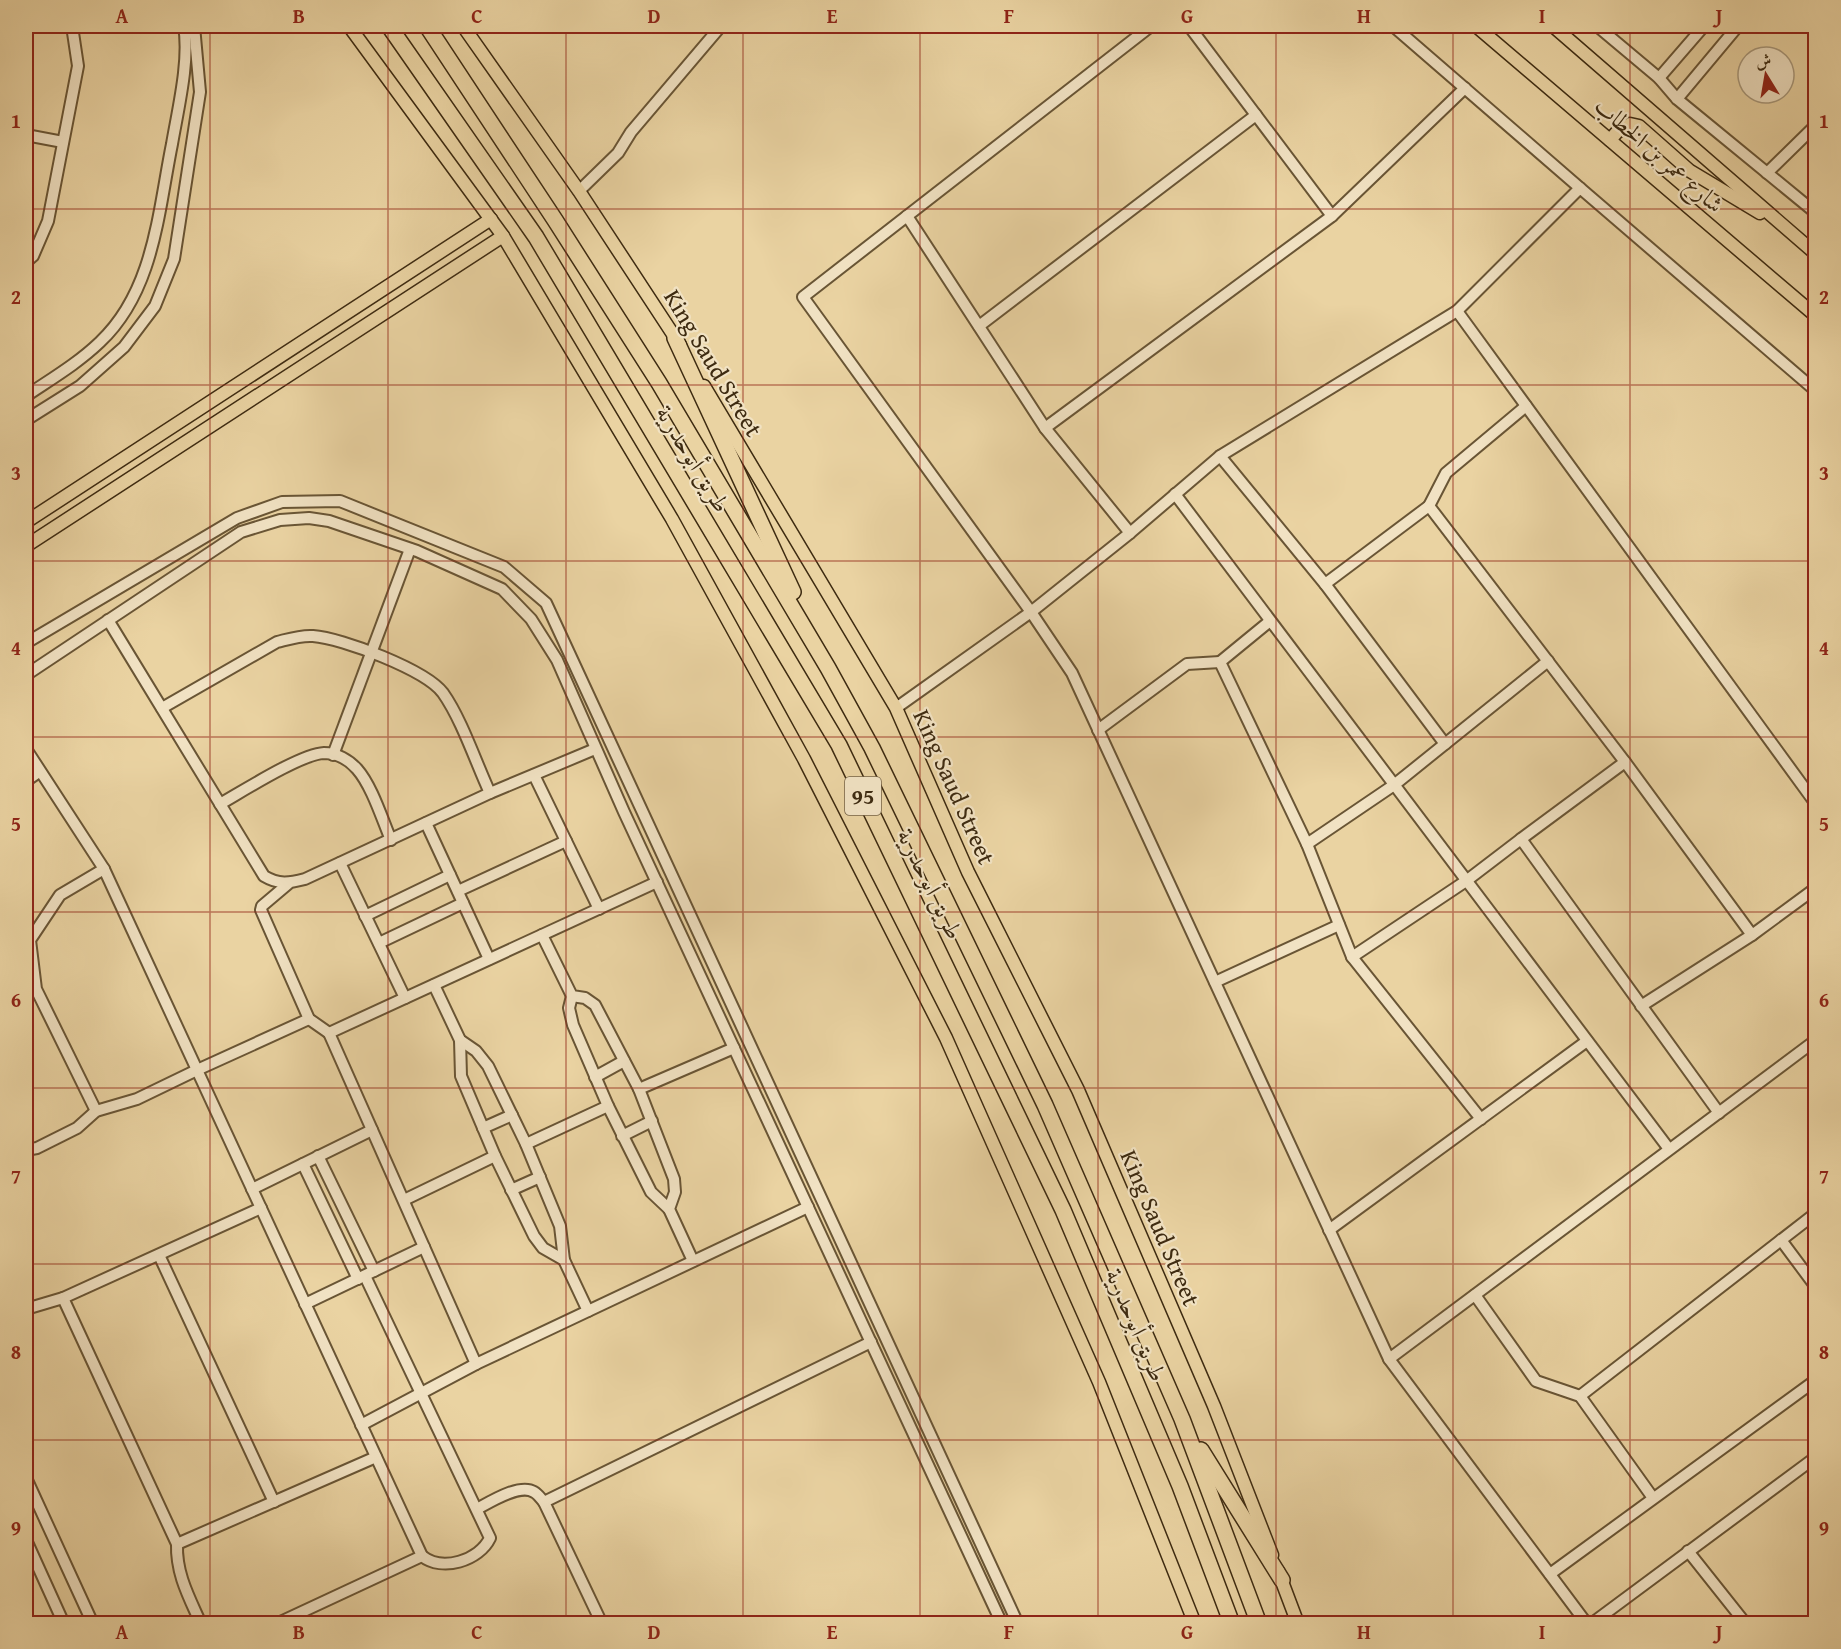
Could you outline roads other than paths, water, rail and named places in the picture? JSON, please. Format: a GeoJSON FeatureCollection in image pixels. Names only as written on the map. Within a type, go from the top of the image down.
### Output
{"type":"FeatureCollection","features":[{"type":"Feature","properties":{"kind":"highway","name":"طريق أبوحدرية"},"geometry":{"type":"LineString","coordinates":[[389,26],[536,237],[699,514],[839,745],[1063,1210],[1180,1486],[1232,1623]]}},
{"type":"Feature","properties":{"kind":"highway","name":"طريق أبوحدرية"},"geometry":{"type":"LineString","coordinates":[[427,26],[549,210],[658,383],[828,668],[872,748],[1045,1105],[1182,1419],[1259,1623]]}},
{"type":"Feature","properties":{"kind":"highway"},"geometry":{"type":"LineString","coordinates":[[675,338],[828,668]]}},
{"type":"Feature","properties":{"kind":"highway"},"geometry":{"type":"LineString","coordinates":[[1182,1419],[1282,1580]]}},
{"type":"Feature","properties":{"kind":"main road"},"geometry":{"type":"LineString","coordinates":[[349,26],[503,236],[672,519],[799,748],[946,1038],[1099,1382],[1195,1623]]}},
{"type":"Feature","properties":{"kind":"main road","name":"King Saud Street"},"geometry":{"type":"LineString","coordinates":[[463,26],[579,191],[675,338],[896,708],[968,872],[1078,1090],[1214,1406],[1298,1623]]}},
{"type":"Feature","properties":{"kind":"main road","name":"شارع عمر بن الخطاب"},"geometry":{"type":"LineString","coordinates":[[1476,26],[1815,316]]}},
{"type":"Feature","properties":{"kind":"main road","name":"شارع عمر بن الخطاب"},"geometry":{"type":"LineString","coordinates":[[1553,26],[1815,254]]}},
{"type":"Feature","properties":{"kind":"main road"},"geometry":{"type":"LineString","coordinates":[[1610,140],[1617,132],[1630,124],[1639,126],[1690,171],[1787,229]]}},
{"type":"Feature","properties":{"kind":"main road"},"geometry":{"type":"LineString","coordinates":[[26,522],[491,219]]}},
{"type":"Feature","properties":{"kind":"main road"},"geometry":{"type":"LineString","coordinates":[[26,546],[503,236]]}},
{"type":"Feature","properties":{"kind":"street"},"geometry":{"type":"LineString","coordinates":[[26,262],[33,256],[48,220],[78,66],[72,26]]}},
{"type":"Feature","properties":{"kind":"street"},"geometry":{"type":"LineString","coordinates":[[26,396],[70,367],[101,342],[134,297],[148,263],[155,234],[180,99],[184,66],[184,26]]}},
{"type":"Feature","properties":{"kind":"street"},"geometry":{"type":"LineString","coordinates":[[26,420],[80,386],[124,347],[155,306],[174,259],[200,92],[194,26]]}},
{"type":"Feature","properties":{"kind":"street"},"geometry":{"type":"LineString","coordinates":[[579,191],[618,153],[631,132],[721,26]]}},
{"type":"Feature","properties":{"kind":"street"},"geometry":{"type":"LineString","coordinates":[[1151,26],[803,297],[1072,673],[1389,1359],[1589,1623],[1815,1457]]}},
{"type":"Feature","properties":{"kind":"street"},"geometry":{"type":"LineString","coordinates":[[1189,26],[1332,216]]}},
{"type":"Feature","properties":{"kind":"street"},"geometry":{"type":"LineString","coordinates":[[1393,26],[1815,391]]}},
{"type":"Feature","properties":{"kind":"street"},"geometry":{"type":"LineString","coordinates":[[1597,26],[1659,78],[1677,99],[1815,213]]}},
{"type":"Feature","properties":{"kind":"street"},"geometry":{"type":"LineString","coordinates":[[1659,78],[1704,26]]}},
{"type":"Feature","properties":{"kind":"street"},"geometry":{"type":"LineString","coordinates":[[1677,99],[1738,26]]}},
{"type":"Feature","properties":{"kind":"street"},"geometry":{"type":"LineString","coordinates":[[1046,428],[1332,216],[1465,88]]}},
{"type":"Feature","properties":{"kind":"street"},"geometry":{"type":"LineString","coordinates":[[979,326],[1256,115]]}},
{"type":"Feature","properties":{"kind":"street"},"geometry":{"type":"LineString","coordinates":[[1767,173],[1815,125]]}},
{"type":"Feature","properties":{"kind":"street"},"geometry":{"type":"LineString","coordinates":[[26,135],[63,142]]}},
{"type":"Feature","properties":{"kind":"street"},"geometry":{"type":"LineString","coordinates":[[896,708],[1030,612],[1220,456],[1457,311],[1580,188]]}},
{"type":"Feature","properties":{"kind":"street"},"geometry":{"type":"LineString","coordinates":[[907,216],[1046,428],[1130,532]]}},
{"type":"Feature","properties":{"kind":"street"},"geometry":{"type":"LineString","coordinates":[[1457,311],[1811,789],[1815,804]]}},
{"type":"Feature","properties":{"kind":"street"},"geometry":{"type":"LineString","coordinates":[[1324,584],[1429,506],[1446,473],[1526,406]]}},
{"type":"Feature","properties":{"kind":"street"},"geometry":{"type":"LineString","coordinates":[[1220,456],[1324,584],[1445,744]]}},
{"type":"Feature","properties":{"kind":"street"},"geometry":{"type":"LineString","coordinates":[[1174,494],[1669,1149]]}},
{"type":"Feature","properties":{"kind":"street"},"geometry":{"type":"LineString","coordinates":[[26,643],[237,518],[282,502],[340,501],[504,567],[546,603],[1018,1623]]}},
{"type":"Feature","properties":{"kind":"street"},"geometry":{"type":"LineString","coordinates":[[1429,506],[1625,762],[1752,935]]}},
{"type":"Feature","properties":{"kind":"street"},"geometry":{"type":"LineString","coordinates":[[26,675],[241,532],[280,520],[309,518],[329,521],[410,549],[502,589],[531,619],[557,660],[595,749],[1002,1623]]}},
{"type":"Feature","properties":{"kind":"street"},"geometry":{"type":"LineString","coordinates":[[333,755],[410,549]]}},
{"type":"Feature","properties":{"kind":"street"},"geometry":{"type":"LineString","coordinates":[[108,620],[264,876],[274,882],[288,884]]}},
{"type":"Feature","properties":{"kind":"street"},"geometry":{"type":"LineString","coordinates":[[1098,730],[1187,664],[1220,662],[1270,621]]}},
{"type":"Feature","properties":{"kind":"street"},"geometry":{"type":"LineString","coordinates":[[162,708],[277,642],[294,637],[313,636],[370,652],[427,679],[441,691],[452,709],[490,794]]}},
{"type":"Feature","properties":{"kind":"street"},"geometry":{"type":"LineString","coordinates":[[1307,844],[1394,785],[1548,661]]}},
{"type":"Feature","properties":{"kind":"street"},"geometry":{"type":"LineString","coordinates":[[1220,662],[1307,844],[1352,957],[1480,1119]]}},
{"type":"Feature","properties":{"kind":"street"},"geometry":{"type":"LineString","coordinates":[[26,749],[104,869],[422,1556],[431,1563],[452,1564],[476,1554],[486,1547],[490,1538],[420,1394],[366,1275],[318,1156]]}},
{"type":"Feature","properties":{"kind":"street"},"geometry":{"type":"LineString","coordinates":[[476,1364],[329,1033],[309,1019],[261,910],[262,906],[288,884],[305,879],[490,794],[595,749]]}},
{"type":"Feature","properties":{"kind":"street"},"geometry":{"type":"LineString","coordinates":[[220,804],[305,758],[324,753],[342,756],[357,769],[366,784],[391,840]]}},
{"type":"Feature","properties":{"kind":"street"},"geometry":{"type":"LineString","coordinates":[[1352,957],[1466,881],[1625,762]]}},
{"type":"Feature","properties":{"kind":"street"},"geometry":{"type":"LineString","coordinates":[[26,781],[39,772]]}},
{"type":"Feature","properties":{"kind":"street"},"geometry":{"type":"LineString","coordinates":[[534,775],[599,909]]}},
{"type":"Feature","properties":{"kind":"street"},"geometry":{"type":"LineString","coordinates":[[426,823],[489,959]]}},
{"type":"Feature","properties":{"kind":"street"},"geometry":{"type":"LineString","coordinates":[[1521,839],[1719,1113]]}},
{"type":"Feature","properties":{"kind":"street"},"geometry":{"type":"LineString","coordinates":[[458,891],[566,841]]}},
{"type":"Feature","properties":{"kind":"street"},"geometry":{"type":"LineString","coordinates":[[340,863],[405,998]]}},
{"type":"Feature","properties":{"kind":"street"},"geometry":{"type":"LineString","coordinates":[[96,1111],[36,989],[30,940],[60,895],[104,869]]}},
{"type":"Feature","properties":{"kind":"street"},"geometry":{"type":"LineString","coordinates":[[365,916],[450,875]]}},
{"type":"Feature","properties":{"kind":"street"},"geometry":{"type":"LineString","coordinates":[[329,1033],[657,882]]}},
{"type":"Feature","properties":{"kind":"street"},"geometry":{"type":"LineString","coordinates":[[1641,1006],[1752,935],[1815,888]]}},
{"type":"Feature","properties":{"kind":"street"},"geometry":{"type":"LineString","coordinates":[[379,943],[463,903]]}},
{"type":"Feature","properties":{"kind":"street"},"geometry":{"type":"LineString","coordinates":[[1215,982],[1339,925]]}},
{"type":"Feature","properties":{"kind":"street"},"geometry":{"type":"LineString","coordinates":[[542,935],[572,996],[570,1016],[608,1106],[651,1192],[669,1209],[693,1261]]}},
{"type":"Feature","properties":{"kind":"street"},"geometry":{"type":"LineString","coordinates":[[434,985],[460,1040],[462,1076],[511,1190],[534,1236],[543,1248],[564,1260]]}},
{"type":"Feature","properties":{"kind":"street"},"geometry":{"type":"LineString","coordinates":[[572,996],[585,998],[595,1005],[639,1089],[674,1179],[675,1192],[669,1209]]}},
{"type":"Feature","properties":{"kind":"street"},"geometry":{"type":"LineString","coordinates":[[26,1150],[37,1148],[77,1128],[96,1111],[137,1100],[309,1019]]}},
{"type":"Feature","properties":{"kind":"street"},"geometry":{"type":"LineString","coordinates":[[460,1040],[476,1051],[488,1065],[526,1144],[560,1226],[564,1260],[588,1311]]}},
{"type":"Feature","properties":{"kind":"street"},"geometry":{"type":"LineString","coordinates":[[1389,1359],[1815,1040]]}},
{"type":"Feature","properties":{"kind":"street"},"geometry":{"type":"LineString","coordinates":[[1329,1230],[1587,1041]]}},
{"type":"Feature","properties":{"kind":"street"},"geometry":{"type":"LineString","coordinates":[[639,1089],[734,1048]]}},
{"type":"Feature","properties":{"kind":"street"},"geometry":{"type":"LineString","coordinates":[[595,1077],[624,1061]]}},
{"type":"Feature","properties":{"kind":"street"},"geometry":{"type":"LineString","coordinates":[[526,1144],[608,1106]]}},
{"type":"Feature","properties":{"kind":"street"},"geometry":{"type":"LineString","coordinates":[[483,1128],[512,1115]]}},
{"type":"Feature","properties":{"kind":"street"},"geometry":{"type":"LineString","coordinates":[[622,1136],[652,1121]]}},
{"type":"Feature","properties":{"kind":"street"},"geometry":{"type":"LineString","coordinates":[[252,1189],[372,1130]]}},
{"type":"Feature","properties":{"kind":"street"},"geometry":{"type":"LineString","coordinates":[[404,1200],[495,1156]]}},
{"type":"Feature","properties":{"kind":"street"},"geometry":{"type":"LineString","coordinates":[[303,1164],[366,1275]]}},
{"type":"Feature","properties":{"kind":"street"},"geometry":{"type":"LineString","coordinates":[[511,1190],[540,1177]]}},
{"type":"Feature","properties":{"kind":"street"},"geometry":{"type":"LineString","coordinates":[[361,1425],[476,1364],[808,1207]]}},
{"type":"Feature","properties":{"kind":"street"},"geometry":{"type":"LineString","coordinates":[[26,1309],[63,1298],[261,1208]]}},
{"type":"Feature","properties":{"kind":"street"},"geometry":{"type":"LineString","coordinates":[[1580,1396],[1815,1213]]}},
{"type":"Feature","properties":{"kind":"street"},"geometry":{"type":"LineString","coordinates":[[1781,1240],[1815,1287]]}},
{"type":"Feature","properties":{"kind":"street"},"geometry":{"type":"LineString","coordinates":[[305,1304],[424,1247]]}},
{"type":"Feature","properties":{"kind":"street"},"geometry":{"type":"LineString","coordinates":[[159,1255],[274,1502]]}},
{"type":"Feature","properties":{"kind":"street"},"geometry":{"type":"LineString","coordinates":[[1475,1295],[1536,1381],[1580,1396],[1653,1498]]}},
{"type":"Feature","properties":{"kind":"street"},"geometry":{"type":"LineString","coordinates":[[63,1298],[177,1544],[179,1572],[201,1623]]}},
{"type":"Feature","properties":{"kind":"street"},"geometry":{"type":"LineString","coordinates":[[544,1502],[871,1342]]}},
{"type":"Feature","properties":{"kind":"street"},"geometry":{"type":"LineString","coordinates":[[1550,1574],[1815,1380]]}},
{"type":"Feature","properties":{"kind":"street"},"geometry":{"type":"LineString","coordinates":[[177,1544],[376,1457]]}},
{"type":"Feature","properties":{"kind":"street"},"geometry":{"type":"LineString","coordinates":[[26,1478],[93,1623]]}},
{"type":"Feature","properties":{"kind":"street"},"geometry":{"type":"LineString","coordinates":[[477,1509],[501,1497],[525,1489],[535,1492],[544,1502],[602,1623]]}},
{"type":"Feature","properties":{"kind":"street"},"geometry":{"type":"LineString","coordinates":[[27,1545],[64,1623]]}},
{"type":"Feature","properties":{"kind":"street"},"geometry":{"type":"LineString","coordinates":[[1688,1551],[1746,1623]]}},
{"type":"Feature","properties":{"kind":"street"},"geometry":{"type":"LineString","coordinates":[[276,1623],[422,1556]]}}]}
